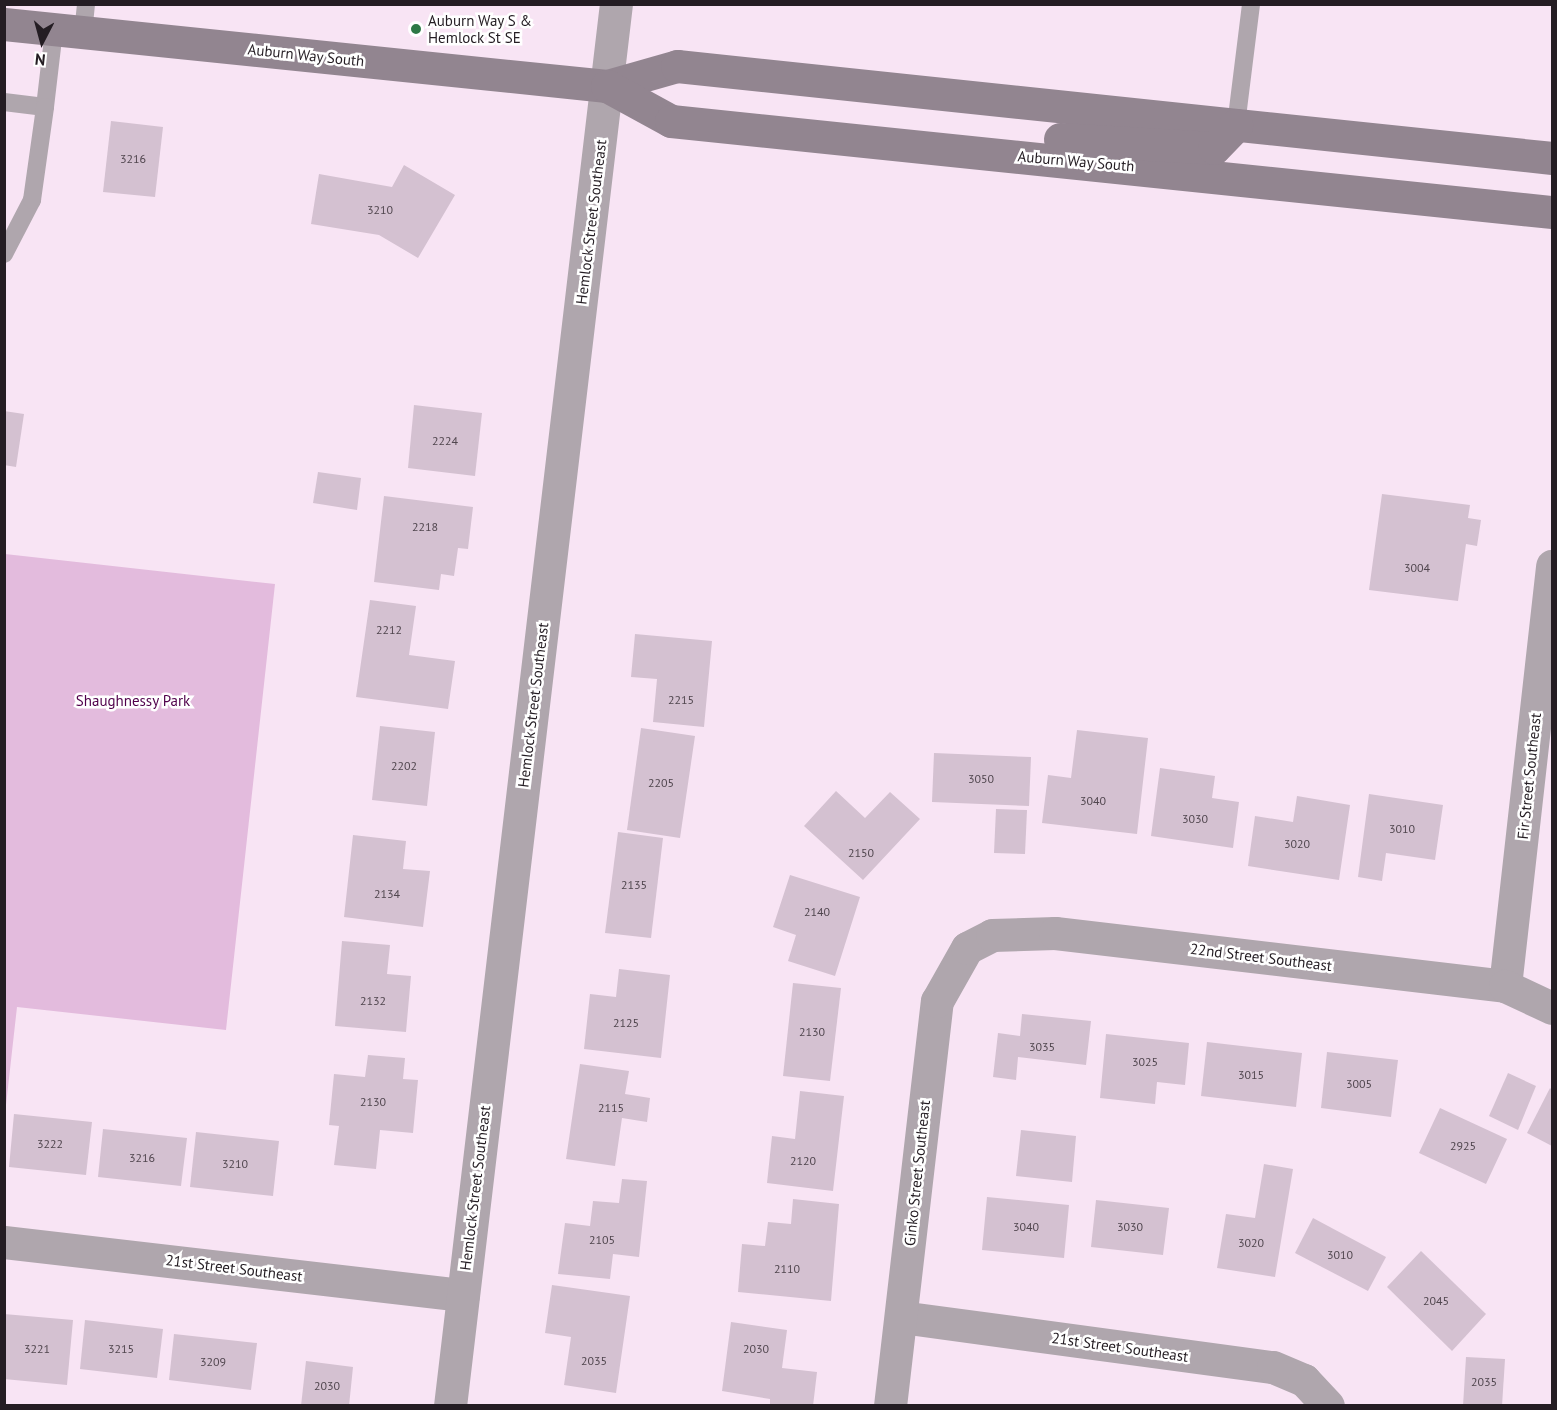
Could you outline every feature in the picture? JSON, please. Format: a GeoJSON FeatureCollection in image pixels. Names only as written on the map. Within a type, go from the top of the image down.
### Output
{"type":"FeatureCollection","features":[{"type":"Feature","properties":{"kind":"main road","name":"Auburn Way South"},"geometry":{"type":"LineString","coordinates":[[7,18],[74,22],[608,86],[671,121],[1552,212]]}},
{"type":"Feature","properties":{"kind":"main road","name":"Auburn Way South"},"geometry":{"type":"LineString","coordinates":[[608,86],[677,66],[1552,158]]}},
{"type":"Feature","properties":{"kind":"main road"},"geometry":{"type":"LineString","coordinates":[[1013,155],[1039,142],[1063,139],[1214,148],[1236,125]]}},
{"type":"Feature","properties":{"kind":"street","name":"Hemlock Street Southeast"},"geometry":{"type":"LineString","coordinates":[[450,1406],[616,4]]}},
{"type":"Feature","properties":{"kind":"street","name":"Fir Street Southeast"},"geometry":{"type":"LineString","coordinates":[[1505,986],[1544,710],[1552,566]]}},
{"type":"Feature","properties":{"kind":"street","name":"22nd Street Southeast"},"geometry":{"type":"LineString","coordinates":[[967,948],[992,935],[1054,933],[1505,986],[1552,1008]]}},
{"type":"Feature","properties":{"kind":"street","name":"Ginko Street Southeast"},"geometry":{"type":"LineString","coordinates":[[890,1406],[937,1001],[967,948]]}},
{"type":"Feature","properties":{"kind":"street","name":"21st Street Southeast"},"geometry":{"type":"LineString","coordinates":[[4,1242],[462,1295]]}},
{"type":"Feature","properties":{"kind":"street","name":"21st Street Southeast"},"geometry":{"type":"LineString","coordinates":[[901,1317],[1273,1367],[1304,1380],[1328,1405]]}},
{"type":"Feature","properties":{"kind":"lane"},"geometry":{"type":"LineString","coordinates":[[1236,125],[1251,4]]}},
{"type":"Feature","properties":{"kind":"lane"},"geometry":{"type":"LineString","coordinates":[[4,254],[32,200],[45,107],[74,22]]}},
{"type":"Feature","properties":{"kind":"lane"},"geometry":{"type":"LineString","coordinates":[[4,102],[45,107]]}},
{"type":"Feature","properties":{"kind":"green space","name":"Shaughnessy Park"},"geometry":{"type":"Polygon","coordinates":[[[5,554],[275,584],[226,1030],[17,1007],[5,1114],[5,554]]]}},
{"type":"Feature","properties":{"kind":"building"},"geometry":{"type":"Polygon","coordinates":[[[111,121],[163,127],[155,197],[103,192],[111,121]]]}},
{"type":"Feature","properties":{"kind":"building"},"geometry":{"type":"Polygon","coordinates":[[[404,165],[455,195],[418,258],[379,235],[311,224],[319,174],[392,187],[404,165]]]}},
{"type":"Feature","properties":{"kind":"building"},"geometry":{"type":"Polygon","coordinates":[[[414,405],[482,413],[475,476],[408,468],[414,405]]]}},
{"type":"Feature","properties":{"kind":"building"},"geometry":{"type":"Polygon","coordinates":[[[4,411],[24,414],[16,467],[4,465],[4,411]]]}},
{"type":"Feature","properties":{"kind":"building"},"geometry":{"type":"Polygon","coordinates":[[[318,472],[361,478],[357,510],[313,503],[318,472]]]}},
{"type":"Feature","properties":{"kind":"building"},"geometry":{"type":"Polygon","coordinates":[[[1382,494],[1470,505],[1468,518],[1481,520],[1477,546],[1466,544],[1458,601],[1369,590],[1382,494]]]}},
{"type":"Feature","properties":{"kind":"building"},"geometry":{"type":"Polygon","coordinates":[[[384,496],[473,507],[468,549],[458,548],[454,576],[441,574],[439,590],[374,582],[384,496]]]}},
{"type":"Feature","properties":{"kind":"building"},"geometry":{"type":"Polygon","coordinates":[[[370,600],[416,606],[409,655],[455,661],[448,709],[356,697],[370,600]]]}},
{"type":"Feature","properties":{"kind":"building"},"geometry":{"type":"Polygon","coordinates":[[[635,634],[712,641],[704,727],[653,722],[657,679],[631,677],[635,634]]]}},
{"type":"Feature","properties":{"kind":"building"},"geometry":{"type":"Polygon","coordinates":[[[380,726],[435,732],[427,806],[372,800],[380,726]]]}},
{"type":"Feature","properties":{"kind":"building"},"geometry":{"type":"Polygon","coordinates":[[[641,728],[695,736],[680,838],[627,830],[641,728]]]}},
{"type":"Feature","properties":{"kind":"building"},"geometry":{"type":"Polygon","coordinates":[[[1077,730],[1148,738],[1137,834],[1042,823],[1048,775],[1071,778],[1077,730]]]}},
{"type":"Feature","properties":{"kind":"building"},"geometry":{"type":"Polygon","coordinates":[[[934,753],[1031,757],[1029,806],[932,802],[934,753]]]}},
{"type":"Feature","properties":{"kind":"building"},"geometry":{"type":"Polygon","coordinates":[[[1160,768],[1215,776],[1212,798],[1239,802],[1233,848],[1151,836],[1160,768]]]}},
{"type":"Feature","properties":{"kind":"building"},"geometry":{"type":"Polygon","coordinates":[[[836,791],[865,818],[890,792],[920,819],[863,880],[804,826],[836,791]]]}},
{"type":"Feature","properties":{"kind":"building"},"geometry":{"type":"Polygon","coordinates":[[[1369,794],[1443,805],[1435,860],[1386,853],[1382,881],[1358,877],[1369,794]]]}},
{"type":"Feature","properties":{"kind":"building"},"geometry":{"type":"Polygon","coordinates":[[[1297,796],[1350,805],[1339,880],[1248,866],[1255,816],[1293,822],[1297,796]]]}},
{"type":"Feature","properties":{"kind":"building"},"geometry":{"type":"Polygon","coordinates":[[[996,809],[1027,810],[1025,854],[994,853],[996,809]]]}},
{"type":"Feature","properties":{"kind":"building"},"geometry":{"type":"Polygon","coordinates":[[[618,832],[663,838],[651,938],[605,933],[618,832]]]}},
{"type":"Feature","properties":{"kind":"building"},"geometry":{"type":"Polygon","coordinates":[[[353,835],[406,841],[403,869],[430,871],[423,927],[344,917],[353,835]]]}},
{"type":"Feature","properties":{"kind":"building"},"geometry":{"type":"Polygon","coordinates":[[[790,875],[860,897],[835,976],[788,961],[796,935],[773,927],[790,875]]]}},
{"type":"Feature","properties":{"kind":"building"},"geometry":{"type":"Polygon","coordinates":[[[342,941],[390,945],[387,974],[411,976],[406,1032],[335,1026],[342,941]]]}},
{"type":"Feature","properties":{"kind":"building"},"geometry":{"type":"Polygon","coordinates":[[[619,969],[670,975],[661,1058],[584,1049],[590,994],[616,997],[619,969]]]}},
{"type":"Feature","properties":{"kind":"building"},"geometry":{"type":"Polygon","coordinates":[[[793,983],[841,988],[830,1081],[783,1076],[793,983]]]}},
{"type":"Feature","properties":{"kind":"building"},"geometry":{"type":"Polygon","coordinates":[[[1022,1014],[1091,1021],[1086,1065],[1018,1057],[1016,1080],[993,1077],[998,1033],[1020,1036],[1022,1014]]]}},
{"type":"Feature","properties":{"kind":"building"},"geometry":{"type":"Polygon","coordinates":[[[1106,1034],[1189,1043],[1185,1085],[1157,1082],[1155,1104],[1100,1098],[1106,1034]]]}},
{"type":"Feature","properties":{"kind":"building"},"geometry":{"type":"Polygon","coordinates":[[[1207,1042],[1302,1053],[1296,1107],[1201,1096],[1207,1042]]]}},
{"type":"Feature","properties":{"kind":"building"},"geometry":{"type":"Polygon","coordinates":[[[1327,1052],[1398,1060],[1391,1117],[1321,1108],[1327,1052]]]}},
{"type":"Feature","properties":{"kind":"building"},"geometry":{"type":"Polygon","coordinates":[[[368,1055],[405,1058],[403,1079],[418,1080],[413,1133],[380,1130],[376,1169],[334,1165],[339,1126],[329,1125],[334,1074],[365,1077],[368,1055]]]}},
{"type":"Feature","properties":{"kind":"building"},"geometry":{"type":"Polygon","coordinates":[[[580,1064],[629,1071],[625,1094],[650,1098],[647,1122],[622,1118],[615,1166],[566,1159],[580,1064]]]}},
{"type":"Feature","properties":{"kind":"building"},"geometry":{"type":"Polygon","coordinates":[[[1508,1073],[1536,1086],[1518,1130],[1489,1116],[1508,1073]]]}},
{"type":"Feature","properties":{"kind":"building"},"geometry":{"type":"Polygon","coordinates":[[[1550,1088],[1552,1090],[1552,1146],[1527,1133],[1550,1088]]]}},
{"type":"Feature","properties":{"kind":"building"},"geometry":{"type":"Polygon","coordinates":[[[800,1091],[844,1096],[833,1191],[767,1183],[772,1136],[795,1139],[800,1091]]]}},
{"type":"Feature","properties":{"kind":"building"},"geometry":{"type":"Polygon","coordinates":[[[1440,1108],[1507,1139],[1486,1184],[1419,1153],[1440,1108]]]}},
{"type":"Feature","properties":{"kind":"building"},"geometry":{"type":"Polygon","coordinates":[[[14,1114],[92,1122],[86,1175],[9,1167],[14,1114]]]}},
{"type":"Feature","properties":{"kind":"building"},"geometry":{"type":"Polygon","coordinates":[[[103,1129],[187,1138],[181,1186],[98,1177],[103,1129]]]}},
{"type":"Feature","properties":{"kind":"building"},"geometry":{"type":"Polygon","coordinates":[[[1021,1130],[1076,1136],[1072,1182],[1016,1176],[1021,1130]]]}},
{"type":"Feature","properties":{"kind":"building"},"geometry":{"type":"Polygon","coordinates":[[[196,1132],[279,1141],[273,1196],[190,1187],[196,1132]]]}},
{"type":"Feature","properties":{"kind":"building"},"geometry":{"type":"Polygon","coordinates":[[[1264,1164],[1293,1169],[1275,1277],[1217,1268],[1226,1214],[1255,1218],[1264,1164]]]}},
{"type":"Feature","properties":{"kind":"building"},"geometry":{"type":"Polygon","coordinates":[[[622,1179],[647,1181],[639,1257],[613,1254],[610,1279],[558,1274],[565,1223],[590,1226],[593,1201],[619,1203],[622,1179]]]}},
{"type":"Feature","properties":{"kind":"building"},"geometry":{"type":"Polygon","coordinates":[[[987,1197],[1069,1205],[1064,1258],[982,1250],[987,1197]]]}},
{"type":"Feature","properties":{"kind":"building"},"geometry":{"type":"Polygon","coordinates":[[[793,1199],[839,1204],[831,1301],[738,1292],[742,1244],[765,1246],[768,1222],[791,1224],[793,1199]]]}},
{"type":"Feature","properties":{"kind":"building"},"geometry":{"type":"Polygon","coordinates":[[[1096,1200],[1169,1208],[1163,1255],[1091,1247],[1096,1200]]]}},
{"type":"Feature","properties":{"kind":"building"},"geometry":{"type":"Polygon","coordinates":[[[1313,1218],[1386,1257],[1368,1291],[1295,1253],[1313,1218]]]}},
{"type":"Feature","properties":{"kind":"building"},"geometry":{"type":"Polygon","coordinates":[[[1421,1251],[1486,1314],[1452,1351],[1387,1287],[1421,1251]]]}},
{"type":"Feature","properties":{"kind":"building"},"geometry":{"type":"Polygon","coordinates":[[[552,1285],[630,1296],[616,1393],[564,1385],[571,1337],[545,1333],[552,1285]]]}},
{"type":"Feature","properties":{"kind":"building"},"geometry":{"type":"Polygon","coordinates":[[[4,1314],[73,1320],[67,1385],[4,1379],[4,1314]]]}},
{"type":"Feature","properties":{"kind":"building"},"geometry":{"type":"Polygon","coordinates":[[[85,1320],[163,1329],[157,1378],[80,1369],[85,1320]]]}},
{"type":"Feature","properties":{"kind":"building"},"geometry":{"type":"Polygon","coordinates":[[[731,1322],[787,1330],[782,1368],[817,1372],[813,1406],[770,1406],[770,1399],[722,1391],[731,1322]]]}},
{"type":"Feature","properties":{"kind":"building"},"geometry":{"type":"Polygon","coordinates":[[[174,1334],[257,1343],[251,1390],[169,1380],[174,1334]]]}},
{"type":"Feature","properties":{"kind":"building"},"geometry":{"type":"Polygon","coordinates":[[[1466,1357],[1505,1359],[1502,1406],[1463,1406],[1466,1357]]]}},
{"type":"Feature","properties":{"kind":"building"},"geometry":{"type":"Polygon","coordinates":[[[306,1361],[353,1367],[349,1406],[301,1406],[306,1361]]]}},
{"type":"Feature","properties":{"kind":"place","name":"Auburn Way S & Hemlock St SE"},"geometry":{"type":"Point","coordinates":[416,29]}}]}
